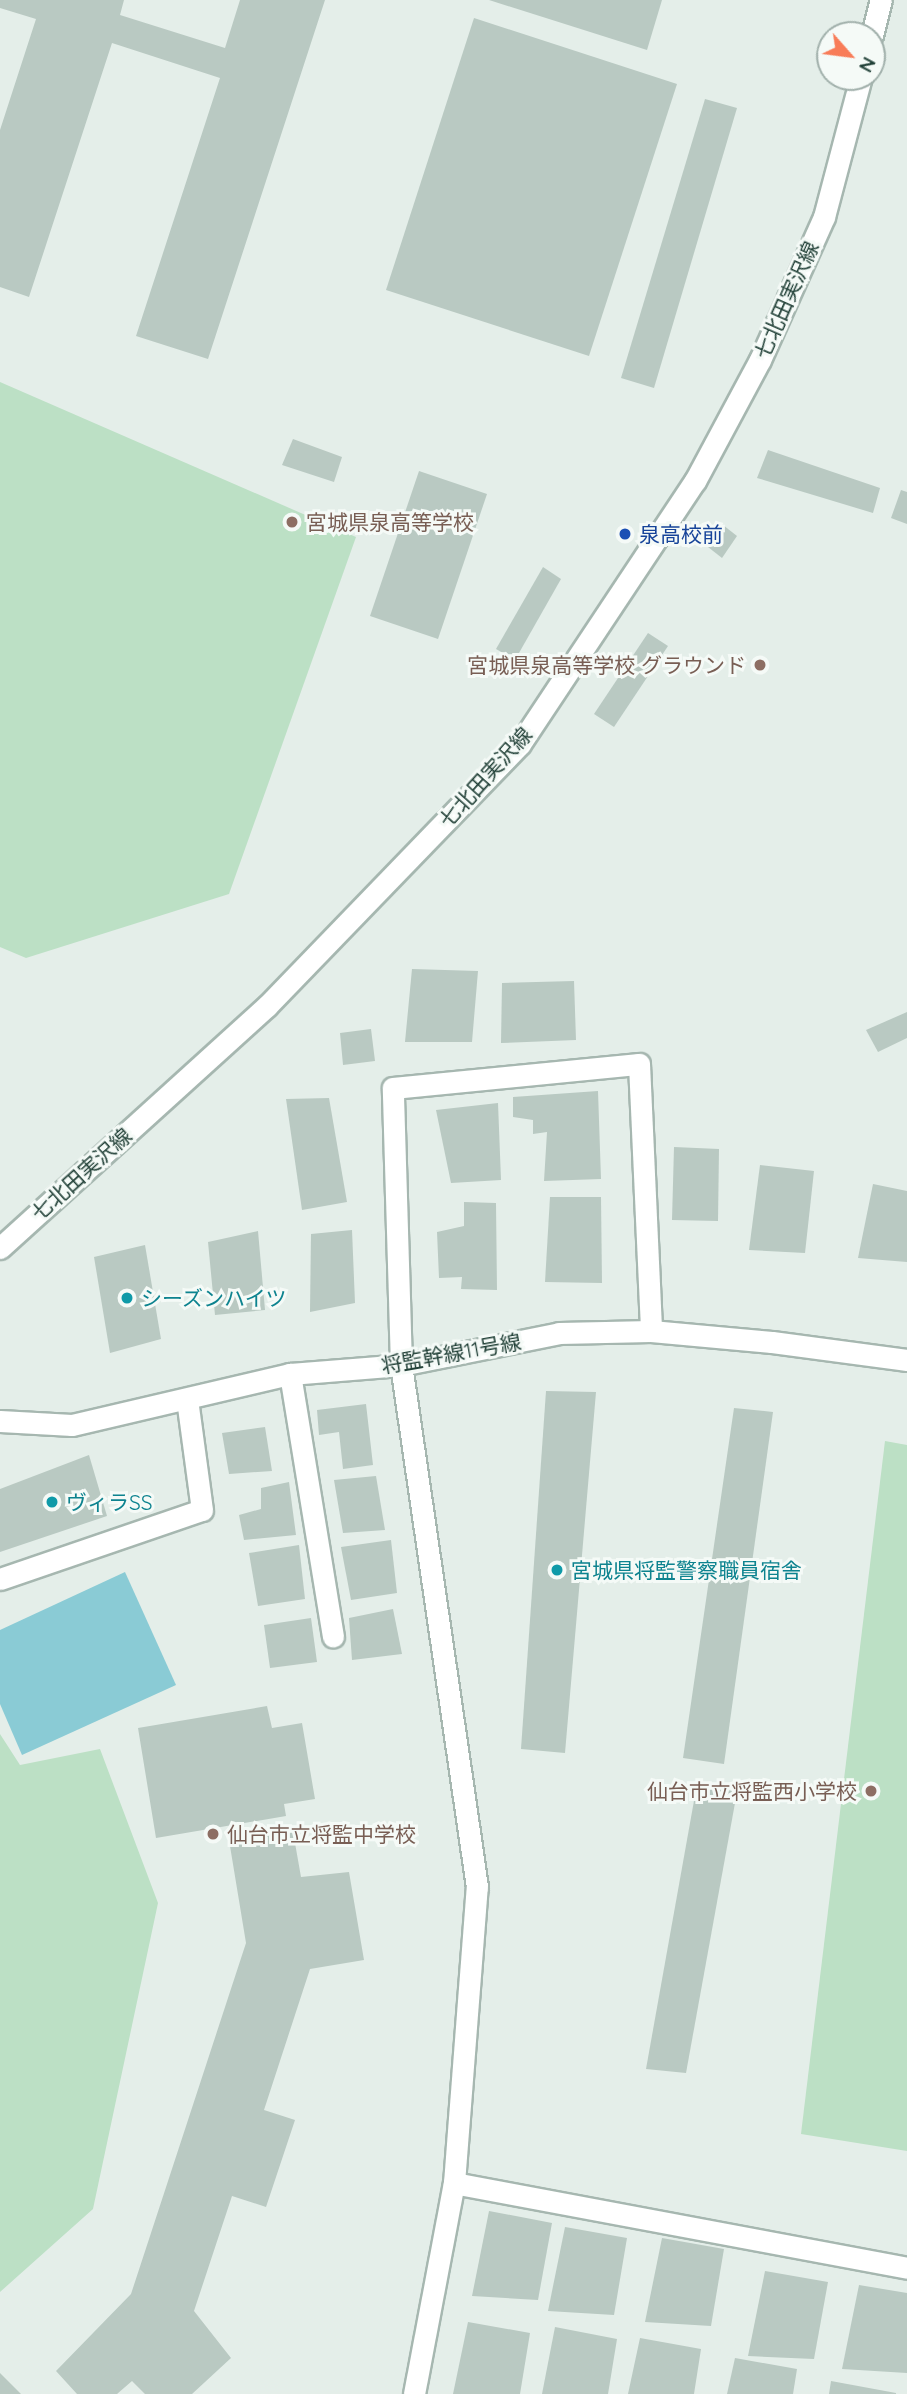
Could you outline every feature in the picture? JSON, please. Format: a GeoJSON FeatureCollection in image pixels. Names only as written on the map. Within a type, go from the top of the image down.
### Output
{"type":"FeatureCollection","features":[{"type":"Feature","properties":{"kind":"street"},"geometry":{"type":"LineString","coordinates":[[876,21],[881,0]]}},
{"type":"Feature","properties":{"kind":"street","name":"七北田実沢線"},"geometry":{"type":"LineString","coordinates":[[0,1248],[267,1006],[520,744],[695,481],[760,360],[824,217],[857,91]]}},
{"type":"Feature","properties":{"kind":"street"},"geometry":{"type":"LineString","coordinates":[[414,2394],[454,2183],[477,1887],[401,1365],[393,1088],[639,1064],[652,1331]]}},
{"type":"Feature","properties":{"kind":"street","name":"将監幹線11号線"},"geometry":{"type":"LineString","coordinates":[[0,1421],[72,1425],[290,1374],[401,1365],[559,1333],[652,1331],[772,1342],[907,1360]]}},
{"type":"Feature","properties":{"kind":"street"},"geometry":{"type":"LineString","coordinates":[[290,1374],[333,1636]]}},
{"type":"Feature","properties":{"kind":"street"},"geometry":{"type":"LineString","coordinates":[[0,1578],[202,1510],[187,1399]]}},
{"type":"Feature","properties":{"kind":"street"},"geometry":{"type":"LineString","coordinates":[[454,2183],[907,2268]]}},
{"type":"Feature","properties":{"kind":"green space"},"geometry":{"type":"Polygon","coordinates":[[[0,382],[356,537],[229,894],[26,958],[0,947],[0,382]]]}},
{"type":"Feature","properties":{"kind":"green space","name":"仙台市立将監西小学校"},"geometry":{"type":"Polygon","coordinates":[[[885,1441],[907,1445],[907,2151],[801,2134],[885,1441]]]}},
{"type":"Feature","properties":{"kind":"green space"},"geometry":{"type":"Polygon","coordinates":[[[0,1734],[20,1765],[100,1749],[158,1903],[93,2209],[0,2292],[0,1734]]]}},
{"type":"Feature","properties":{"kind":"water"},"geometry":{"type":"Polygon","coordinates":[[[125,1572],[176,1685],[22,1755],[0,1704],[0,1630],[125,1572]]]}},
{"type":"Feature","properties":{"kind":"building"},"geometry":{"type":"Polygon","coordinates":[[[0,0],[124,0],[120,15],[225,48],[240,0],[325,0],[208,359],[136,336],[220,78],[112,43],[29,297],[0,287],[0,130],[36,19],[0,8],[0,0]]]}},
{"type":"Feature","properties":{"kind":"building"},"geometry":{"type":"Polygon","coordinates":[[[489,0],[662,0],[647,50],[489,0]]]}},
{"type":"Feature","properties":{"kind":"building"},"geometry":{"type":"Polygon","coordinates":[[[474,18],[677,84],[589,356],[386,290],[474,18]]]}},
{"type":"Feature","properties":{"kind":"building"},"geometry":{"type":"Polygon","coordinates":[[[705,99],[737,108],[654,388],[621,378],[705,99]]]}},
{"type":"Feature","properties":{"kind":"building"},"geometry":{"type":"Polygon","coordinates":[[[293,439],[342,457],[334,482],[282,465],[293,439]]]}},
{"type":"Feature","properties":{"kind":"building"},"geometry":{"type":"Polygon","coordinates":[[[768,450],[880,488],[873,513],[757,478],[768,450]]]}},
{"type":"Feature","properties":{"kind":"building"},"geometry":{"type":"Polygon","coordinates":[[[419,471],[487,494],[438,639],[370,616],[419,471]]]}},
{"type":"Feature","properties":{"kind":"building"},"geometry":{"type":"Polygon","coordinates":[[[901,490],[907,492],[907,524],[891,518],[901,490]]]}},
{"type":"Feature","properties":{"kind":"building"},"geometry":{"type":"Polygon","coordinates":[[[723,525],[737,536],[722,558],[708,547],[723,525]]]}},
{"type":"Feature","properties":{"kind":"building"},"geometry":{"type":"Polygon","coordinates":[[[543,567],[561,579],[515,660],[496,649],[543,567]]]}},
{"type":"Feature","properties":{"kind":"building"},"geometry":{"type":"Polygon","coordinates":[[[648,633],[668,646],[614,727],[594,714],[648,633]]]}},
{"type":"Feature","properties":{"kind":"building"},"geometry":{"type":"Polygon","coordinates":[[[412,969],[478,971],[472,1042],[405,1042],[412,969]]]}},
{"type":"Feature","properties":{"kind":"building"},"geometry":{"type":"Polygon","coordinates":[[[574,981],[576,1040],[501,1043],[502,983],[574,981]]]}},
{"type":"Feature","properties":{"kind":"building"},"geometry":{"type":"Polygon","coordinates":[[[907,1012],[907,1038],[878,1052],[866,1030],[907,1012]]]}},
{"type":"Feature","properties":{"kind":"building"},"geometry":{"type":"Polygon","coordinates":[[[371,1029],[375,1061],[343,1065],[340,1033],[371,1029]]]}},
{"type":"Feature","properties":{"kind":"building"},"geometry":{"type":"Polygon","coordinates":[[[598,1091],[601,1179],[544,1181],[547,1132],[533,1134],[533,1120],[513,1117],[513,1097],[598,1091]]]}},
{"type":"Feature","properties":{"kind":"building"},"geometry":{"type":"Polygon","coordinates":[[[329,1098],[347,1202],[302,1210],[286,1099],[329,1098]]]}},
{"type":"Feature","properties":{"kind":"building"},"geometry":{"type":"Polygon","coordinates":[[[498,1103],[501,1180],[451,1183],[436,1110],[498,1103]]]}},
{"type":"Feature","properties":{"kind":"building"},"geometry":{"type":"Polygon","coordinates":[[[674,1147],[719,1149],[718,1221],[672,1220],[674,1147]]]}},
{"type":"Feature","properties":{"kind":"building"},"geometry":{"type":"Polygon","coordinates":[[[760,1165],[814,1171],[805,1253],[749,1250],[760,1165]]]}},
{"type":"Feature","properties":{"kind":"building"},"geometry":{"type":"Polygon","coordinates":[[[873,1184],[907,1191],[907,1262],[858,1258],[873,1184]]]}},
{"type":"Feature","properties":{"kind":"building"},"geometry":{"type":"Polygon","coordinates":[[[550,1197],[601,1197],[602,1283],[545,1282],[550,1197]]]}},
{"type":"Feature","properties":{"kind":"building"},"geometry":{"type":"Polygon","coordinates":[[[464,1202],[496,1203],[497,1290],[461,1289],[462,1277],[439,1278],[437,1232],[464,1226],[464,1202]]]}},
{"type":"Feature","properties":{"kind":"building"},"geometry":{"type":"Polygon","coordinates":[[[352,1230],[355,1303],[310,1312],[311,1234],[352,1230]]]}},
{"type":"Feature","properties":{"kind":"building"},"geometry":{"type":"Polygon","coordinates":[[[258,1231],[265,1310],[215,1315],[208,1242],[258,1231]]]}},
{"type":"Feature","properties":{"kind":"building","name":"シーズンハイツ"},"geometry":{"type":"Polygon","coordinates":[[[145,1245],[161,1339],[110,1353],[94,1257],[145,1245]]]}},
{"type":"Feature","properties":{"kind":"building","name":"宮城県将監警察職員宿舎"},"geometry":{"type":"Polygon","coordinates":[[[546,1391],[596,1392],[565,1753],[521,1749],[546,1391]]]}},
{"type":"Feature","properties":{"kind":"building"},"geometry":{"type":"Polygon","coordinates":[[[366,1404],[373,1465],[343,1469],[339,1432],[319,1435],[317,1410],[366,1404]]]}},
{"type":"Feature","properties":{"kind":"building","name":"宮城県将監警察職員宿舎"},"geometry":{"type":"Polygon","coordinates":[[[734,1408],[773,1412],[724,1764],[683,1758],[734,1408]]]}},
{"type":"Feature","properties":{"kind":"building"},"geometry":{"type":"Polygon","coordinates":[[[265,1427],[272,1471],[229,1474],[222,1433],[265,1427]]]}},
{"type":"Feature","properties":{"kind":"building","name":"ヴィラSS"},"geometry":{"type":"Polygon","coordinates":[[[89,1455],[107,1516],[0,1552],[0,1489],[89,1455]]]}},
{"type":"Feature","properties":{"kind":"building"},"geometry":{"type":"Polygon","coordinates":[[[376,1476],[385,1530],[343,1533],[334,1480],[376,1476]]]}},
{"type":"Feature","properties":{"kind":"building"},"geometry":{"type":"Polygon","coordinates":[[[289,1482],[296,1535],[244,1540],[239,1515],[261,1509],[261,1488],[289,1482]]]}},
{"type":"Feature","properties":{"kind":"building"},"geometry":{"type":"Polygon","coordinates":[[[391,1540],[397,1593],[351,1600],[341,1547],[391,1540]]]}},
{"type":"Feature","properties":{"kind":"building"},"geometry":{"type":"Polygon","coordinates":[[[299,1545],[305,1599],[258,1606],[249,1553],[299,1545]]]}},
{"type":"Feature","properties":{"kind":"building"},"geometry":{"type":"Polygon","coordinates":[[[393,1609],[402,1654],[352,1660],[349,1618],[393,1609]]]}},
{"type":"Feature","properties":{"kind":"building"},"geometry":{"type":"Polygon","coordinates":[[[311,1618],[317,1662],[270,1668],[264,1625],[311,1618]]]}},
{"type":"Feature","properties":{"kind":"building"},"geometry":{"type":"Polygon","coordinates":[[[267,1706],[272,1728],[302,1723],[315,1799],[284,1804],[286,1816],[156,1838],[138,1728],[267,1706]]]}},
{"type":"Feature","properties":{"kind":"building"},"geometry":{"type":"Polygon","coordinates":[[[697,1784],[737,1792],[686,2073],[646,2069],[697,1784]]]}},
{"type":"Feature","properties":{"kind":"building"},"geometry":{"type":"Polygon","coordinates":[[[292,1826],[301,1877],[349,1872],[364,1960],[310,1969],[264,2110],[295,2120],[266,2207],[232,2196],[194,2311],[231,2358],[192,2394],[145,2394],[132,2381],[117,2394],[77,2394],[56,2371],[131,2294],[246,1943],[229,1840],[292,1826]]]}},
{"type":"Feature","properties":{"kind":"building"},"geometry":{"type":"Polygon","coordinates":[[[489,2211],[552,2223],[538,2300],[472,2296],[489,2211]]]}},
{"type":"Feature","properties":{"kind":"building"},"geometry":{"type":"Polygon","coordinates":[[[565,2227],[627,2238],[614,2315],[548,2311],[565,2227]]]}},
{"type":"Feature","properties":{"kind":"building"},"geometry":{"type":"Polygon","coordinates":[[[662,2238],[724,2249],[711,2326],[645,2322],[662,2238]]]}},
{"type":"Feature","properties":{"kind":"building"},"geometry":{"type":"Polygon","coordinates":[[[765,2271],[828,2282],[814,2359],[748,2356],[765,2271]]]}},
{"type":"Feature","properties":{"kind":"building"},"geometry":{"type":"Polygon","coordinates":[[[859,2285],[907,2293],[907,2373],[842,2369],[859,2285]]]}},
{"type":"Feature","properties":{"kind":"building"},"geometry":{"type":"Polygon","coordinates":[[[468,2322],[530,2333],[520,2394],[453,2394],[468,2322]]]}},
{"type":"Feature","properties":{"kind":"building"},"geometry":{"type":"Polygon","coordinates":[[[555,2327],[617,2339],[608,2394],[542,2394],[555,2327]]]}},
{"type":"Feature","properties":{"kind":"building"},"geometry":{"type":"Polygon","coordinates":[[[640,2338],[701,2349],[694,2394],[628,2394],[640,2338]]]}},
{"type":"Feature","properties":{"kind":"building"},"geometry":{"type":"Polygon","coordinates":[[[735,2358],[797,2369],[793,2394],[727,2394],[735,2358]]]}},
{"type":"Feature","properties":{"kind":"building"},"geometry":{"type":"Polygon","coordinates":[[[0,2373],[21,2394],[0,2394],[0,2373]]]}},
{"type":"Feature","properties":{"kind":"building"},"geometry":{"type":"Polygon","coordinates":[[[831,2381],[896,2393],[896,2394],[829,2394],[831,2381]]]}},
{"type":"Feature","properties":{"kind":"place","name":"宮城県泉高等学校"},"geometry":{"type":"Point","coordinates":[292,522]}},
{"type":"Feature","properties":{"kind":"place","name":"泉高校前"},"geometry":{"type":"Point","coordinates":[625,534]}},
{"type":"Feature","properties":{"kind":"place","name":"宮城県泉高等学校 グラウンド"},"geometry":{"type":"Point","coordinates":[760,665]}},
{"type":"Feature","properties":{"kind":"place","name":"シーズンハイツ"},"geometry":{"type":"Point","coordinates":[127,1298]}},
{"type":"Feature","properties":{"kind":"place","name":"ヴィラSS"},"geometry":{"type":"Point","coordinates":[52,1502]}},
{"type":"Feature","properties":{"kind":"place","name":"宮城県将監警察職員宿舎"},"geometry":{"type":"Point","coordinates":[557,1570]}},
{"type":"Feature","properties":{"kind":"place","name":"仙台市立将監西小学校"},"geometry":{"type":"Point","coordinates":[871,1791]}},
{"type":"Feature","properties":{"kind":"place","name":"仙台市立将監中学校"},"geometry":{"type":"Point","coordinates":[213,1834]}}]}
